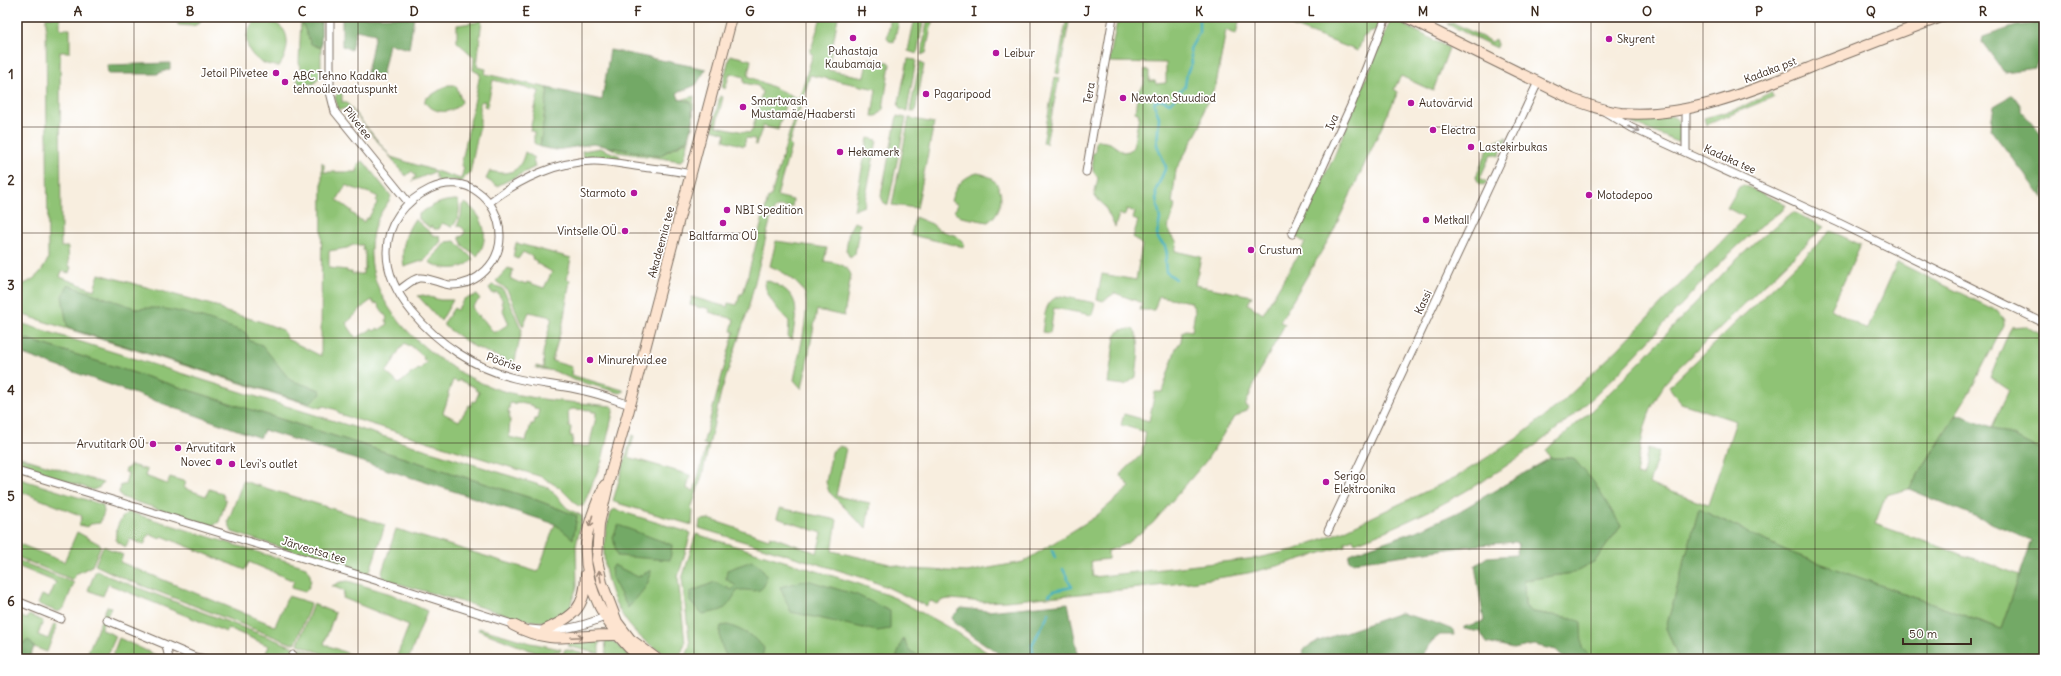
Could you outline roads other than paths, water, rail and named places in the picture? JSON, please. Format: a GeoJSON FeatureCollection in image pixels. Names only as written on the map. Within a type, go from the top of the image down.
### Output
{"type":"FeatureCollection","features":[{"type":"Feature","properties":{"kind":"main road","name":"Akadeemia tee"},"geometry":{"type":"LineString","coordinates":[[609,615],[597,560],[597,543],[611,472],[732,17]]}},
{"type":"Feature","properties":{"kind":"main road","name":"Kadaka tee"},"geometry":{"type":"LineString","coordinates":[[1406,17],[1538,82],[1600,110]]}},
{"type":"Feature","properties":{"kind":"main road","name":"Kadaka pst"},"geometry":{"type":"LineString","coordinates":[[1600,110],[1622,113],[1645,113],[1686,108],[1740,94],[1940,17]]}},
{"type":"Feature","properties":{"kind":"main road","name":"Akadeemia tee"},"geometry":{"type":"LineString","coordinates":[[609,615],[598,603],[586,562],[586,543],[590,522],[599,497],[611,472]]}},
{"type":"Feature","properties":{"kind":"main road"},"geometry":{"type":"LineString","coordinates":[[545,630],[566,620],[579,606],[585,591],[586,562]]}},
{"type":"Feature","properties":{"kind":"main road"},"geometry":{"type":"LineString","coordinates":[[609,615],[617,635],[642,659]]}},
{"type":"Feature","properties":{"kind":"main road"},"geometry":{"type":"LineString","coordinates":[[609,615],[630,639],[656,659]]}},
{"type":"Feature","properties":{"kind":"main road"},"geometry":{"type":"LineString","coordinates":[[513,625],[528,633],[547,638],[617,635]]}},
{"type":"Feature","properties":{"kind":"street","name":"Pilvetee"},"geometry":{"type":"LineString","coordinates":[[330,17],[332,106],[344,125],[408,202]]}},
{"type":"Feature","properties":{"kind":"street","name":"Tera"},"geometry":{"type":"LineString","coordinates":[[1086,172],[1113,17]]}},
{"type":"Feature","properties":{"kind":"street","name":"Iva"},"geometry":{"type":"LineString","coordinates":[[1292,234],[1353,102],[1386,17]]}},
{"type":"Feature","properties":{"kind":"street"},"geometry":{"type":"LineString","coordinates":[[1908,17],[1911,28]]}},
{"type":"Feature","properties":{"kind":"street","name":"Kassi"},"geometry":{"type":"LineString","coordinates":[[1328,530],[1538,82]]}},
{"type":"Feature","properties":{"kind":"street"},"geometry":{"type":"LineString","coordinates":[[1686,108],[1686,152]]}},
{"type":"Feature","properties":{"kind":"street","name":"Kadaka tee"},"geometry":{"type":"LineString","coordinates":[[1600,110],[1632,128],[1860,233],[2044,323]]}},
{"type":"Feature","properties":{"kind":"street"},"geometry":{"type":"LineString","coordinates":[[490,202],[504,191],[529,178],[556,168],[581,162],[601,161],[691,174]]}},
{"type":"Feature","properties":{"kind":"street","name":"Pöörise"},"geometry":{"type":"LineString","coordinates":[[398,291],[418,278],[424,278],[442,284],[452,285],[471,280],[481,275],[496,257],[500,239],[498,218],[490,202],[474,189],[449,184],[436,186],[408,202],[399,212],[392,226],[387,249],[387,263],[390,276],[398,291],[409,308],[432,333],[462,356],[480,365],[513,378],[585,391],[630,405]]}},
{"type":"Feature","properties":{"kind":"street","name":"Järveotsa tee"},"geometry":{"type":"LineString","coordinates":[[17,471],[375,580],[513,625],[545,630],[558,630],[583,626],[609,615]]}},
{"type":"Feature","properties":{"kind":"street"},"geometry":{"type":"LineString","coordinates":[[17,601],[61,619]]}},
{"type":"Feature","properties":{"kind":"street"},"geometry":{"type":"LineString","coordinates":[[108,620],[194,658],[206,659]]}},
{"type":"Feature","properties":{"kind":"street"},"geometry":{"type":"LineString","coordinates":[[166,645],[169,659]]}},
{"type":"Feature","properties":{"kind":"waterway"},"geometry":{"type":"LineString","coordinates":[[1176,279],[1166,272],[1165,262],[1167,254],[1165,246],[1158,239],[1157,234],[1160,219],[1156,190],[1166,167],[1157,145],[1159,117],[1154,104],[1155,101],[1160,99],[1170,103],[1185,86],[1187,73],[1192,63],[1190,49],[1199,33],[1199,21],[1201,17]]}},
{"type":"Feature","properties":{"kind":"waterway"},"geometry":{"type":"LineString","coordinates":[[1052,550],[1055,558]]}},
{"type":"Feature","properties":{"kind":"waterway"},"geometry":{"type":"LineString","coordinates":[[1049,595],[1053,591],[1072,587],[1063,569]]}},
{"type":"Feature","properties":{"kind":"waterway"},"geometry":{"type":"LineString","coordinates":[[1034,659],[1032,645],[1049,613]]}},
{"type":"Feature","properties":{"kind":"place","name":"Puhastaja Kaubamaja"},"geometry":{"type":"Point","coordinates":[853,38]}},
{"type":"Feature","properties":{"kind":"place","name":"Skyrent"},"geometry":{"type":"Point","coordinates":[1609,39]}},
{"type":"Feature","properties":{"kind":"place","name":"Leibur"},"geometry":{"type":"Point","coordinates":[996,53]}},
{"type":"Feature","properties":{"kind":"place","name":"Jetoil Pilvetee"},"geometry":{"type":"Point","coordinates":[276,73]}},
{"type":"Feature","properties":{"kind":"place","name":"ABC Tehno Kadaka tehnoülevaatuspunkt"},"geometry":{"type":"Point","coordinates":[285,82]}},
{"type":"Feature","properties":{"kind":"place","name":"Pagaripood"},"geometry":{"type":"Point","coordinates":[926,94]}},
{"type":"Feature","properties":{"kind":"place","name":"Newton Stuudiod"},"geometry":{"type":"Point","coordinates":[1123,98]}},
{"type":"Feature","properties":{"kind":"place","name":"Autovärvid"},"geometry":{"type":"Point","coordinates":[1411,103]}},
{"type":"Feature","properties":{"kind":"place","name":"Smartwash Mustamäe/Haabersti"},"geometry":{"type":"Point","coordinates":[743,107]}},
{"type":"Feature","properties":{"kind":"place","name":"Electra"},"geometry":{"type":"Point","coordinates":[1433,130]}},
{"type":"Feature","properties":{"kind":"place","name":"Lastekirbukas"},"geometry":{"type":"Point","coordinates":[1471,147]}},
{"type":"Feature","properties":{"kind":"place","name":"Hekamerk"},"geometry":{"type":"Point","coordinates":[840,152]}},
{"type":"Feature","properties":{"kind":"place","name":"Starmoto"},"geometry":{"type":"Point","coordinates":[634,193]}},
{"type":"Feature","properties":{"kind":"place","name":"Motodepoo"},"geometry":{"type":"Point","coordinates":[1589,195]}},
{"type":"Feature","properties":{"kind":"place","name":"NBI Spedition"},"geometry":{"type":"Point","coordinates":[727,210]}},
{"type":"Feature","properties":{"kind":"place","name":"Metkall"},"geometry":{"type":"Point","coordinates":[1426,220]}},
{"type":"Feature","properties":{"kind":"place","name":"Baltfarma OÜ"},"geometry":{"type":"Point","coordinates":[723,223]}},
{"type":"Feature","properties":{"kind":"place","name":"Vintselle OÜ"},"geometry":{"type":"Point","coordinates":[625,231]}},
{"type":"Feature","properties":{"kind":"place","name":"Crustum"},"geometry":{"type":"Point","coordinates":[1251,250]}},
{"type":"Feature","properties":{"kind":"place","name":"Minurehvid.ee"},"geometry":{"type":"Point","coordinates":[590,360]}},
{"type":"Feature","properties":{"kind":"place","name":"Arvutitark OÜ"},"geometry":{"type":"Point","coordinates":[153,444]}},
{"type":"Feature","properties":{"kind":"place","name":"Arvutitark"},"geometry":{"type":"Point","coordinates":[178,448]}},
{"type":"Feature","properties":{"kind":"place","name":"Novec"},"geometry":{"type":"Point","coordinates":[219,462]}},
{"type":"Feature","properties":{"kind":"place","name":"Levi's outlet"},"geometry":{"type":"Point","coordinates":[232,464]}},
{"type":"Feature","properties":{"kind":"place","name":"Serigo Elektroonika"},"geometry":{"type":"Point","coordinates":[1326,482]}}]}
